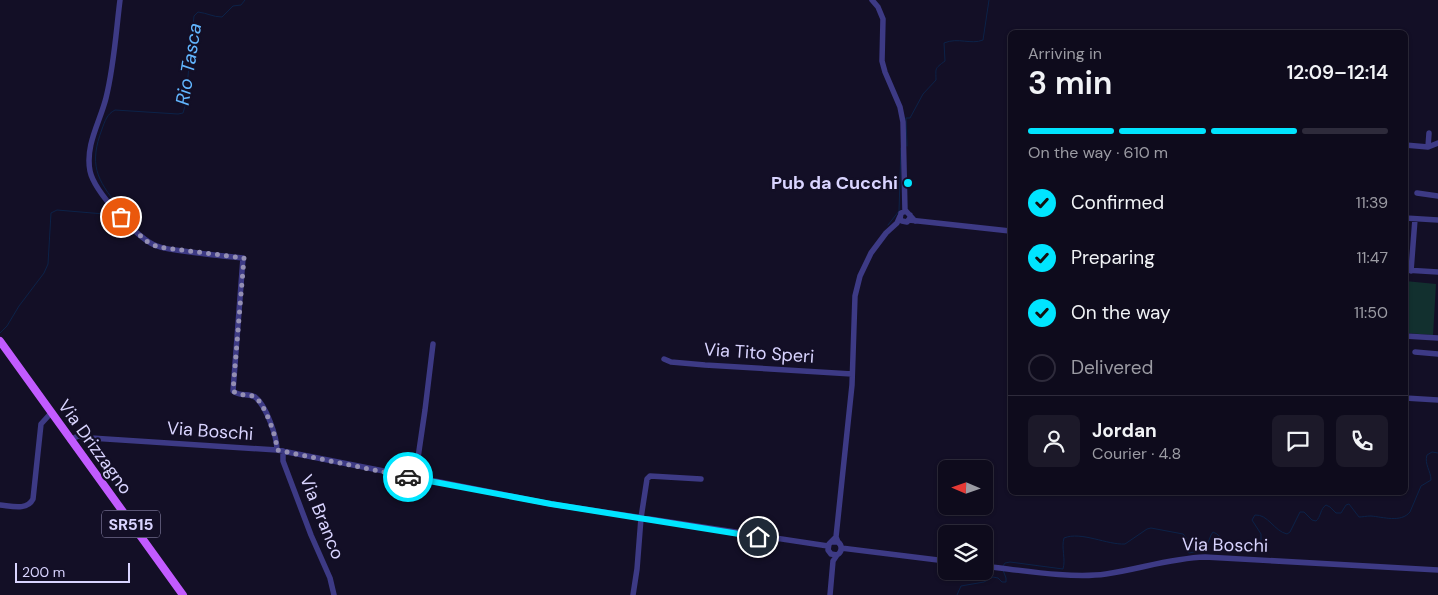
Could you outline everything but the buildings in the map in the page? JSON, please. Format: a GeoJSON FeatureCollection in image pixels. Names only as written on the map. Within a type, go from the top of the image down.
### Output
{"type":"FeatureCollection","features":[{"type":"Feature","properties":{"kind":"main road","name":"Via Drizzagno"},"geometry":{"type":"LineString","coordinates":[[0,341],[183,595]]}},
{"type":"Feature","properties":{"kind":"street","name":"Via Branco"},"geometry":{"type":"LineString","coordinates":[[120,0],[106,100],[92,140],[90,172],[95,185],[115,210],[146,241],[158,247],[244,258],[233,391],[240,395],[250,395],[256,398],[266,410],[311,535],[330,578],[334,595]]}},
{"type":"Feature","properties":{"kind":"street"},"geometry":{"type":"LineString","coordinates":[[872,0],[878,7],[883,19],[882,61],[900,106],[903,122],[907,217]]}},
{"type":"Feature","properties":{"kind":"street"},"geometry":{"type":"LineString","coordinates":[[1428,147],[1429,133]]}},
{"type":"Feature","properties":{"kind":"street"},"geometry":{"type":"LineString","coordinates":[[1408,145],[1428,147],[1438,143]]}},
{"type":"Feature","properties":{"kind":"street"},"geometry":{"type":"LineString","coordinates":[[1417,193],[1438,196]]}},
{"type":"Feature","properties":{"kind":"street"},"geometry":{"type":"LineString","coordinates":[[830,595],[852,374],[855,296],[860,276],[871,252],[886,233],[907,217],[1008,231]]}},
{"type":"Feature","properties":{"kind":"street"},"geometry":{"type":"LineString","coordinates":[[1408,218],[1438,220]]}},
{"type":"Feature","properties":{"kind":"street"},"geometry":{"type":"LineString","coordinates":[[1415,219],[1408,271],[1438,272]]}},
{"type":"Feature","properties":{"kind":"street"},"geometry":{"type":"LineString","coordinates":[[1408,336],[1438,338]]}},
{"type":"Feature","properties":{"kind":"street"},"geometry":{"type":"LineString","coordinates":[[415,478],[433,344]]}},
{"type":"Feature","properties":{"kind":"street"},"geometry":{"type":"LineString","coordinates":[[1415,352],[1438,354]]}},
{"type":"Feature","properties":{"kind":"street","name":"Via Tito Speri"},"geometry":{"type":"LineString","coordinates":[[664,359],[670,362],[852,374]]}},
{"type":"Feature","properties":{"kind":"street"},"geometry":{"type":"LineString","coordinates":[[1408,398],[1438,400]]}},
{"type":"Feature","properties":{"kind":"street"},"geometry":{"type":"LineString","coordinates":[[0,505],[23,507],[31,503],[41,424],[51,413]]}},
{"type":"Feature","properties":{"kind":"street","name":"Via Boschi"},"geometry":{"type":"LineString","coordinates":[[62,428],[88,439]]}},
{"type":"Feature","properties":{"kind":"street"},"geometry":{"type":"LineString","coordinates":[[70,440],[78,436]]}},
{"type":"Feature","properties":{"kind":"street"},"geometry":{"type":"LineString","coordinates":[[79,452],[81,444],[88,439]]}},
{"type":"Feature","properties":{"kind":"street","name":"Via Boschi"},"geometry":{"type":"LineString","coordinates":[[70,440],[88,439],[280,451],[551,504],[641,518],[835,543],[938,560]]}},
{"type":"Feature","properties":{"kind":"street"},"geometry":{"type":"LineString","coordinates":[[633,595],[647,479],[650,476],[701,479]]}},
{"type":"Feature","properties":{"kind":"street"},"geometry":{"type":"LineString","coordinates":[[834,554],[835,543]]}},
{"type":"Feature","properties":{"kind":"street","name":"Via Boschi"},"geometry":{"type":"LineString","coordinates":[[993,567],[1084,576],[1106,574],[1173,559],[1205,557],[1438,570]]}},
{"type":"Feature","properties":{"kind":"green space"},"geometry":{"type":"Polygon","coordinates":[[[1408,281],[1436,284],[1433,335],[1408,333],[1408,281]]]}},
{"type":"Feature","properties":{"kind":"waterway","name":"Rio Tasca"},"geometry":{"type":"LineString","coordinates":[[119,213],[121,212],[119,207],[105,188],[97,171],[96,152],[98,141],[107,118],[115,110],[183,113],[194,16],[198,12],[222,17],[233,6],[241,5],[245,0]]}},
{"type":"Feature","properties":{"kind":"waterway"},"geometry":{"type":"LineString","coordinates":[[907,146],[906,118],[910,118],[923,94],[936,80],[936,69],[945,61],[944,43],[949,41],[974,42],[983,40],[989,0]]}},
{"type":"Feature","properties":{"kind":"waterway"},"geometry":{"type":"LineString","coordinates":[[888,225],[899,211],[901,148]]}},
{"type":"Feature","properties":{"kind":"waterway","name":"Rio Tasca"},"geometry":{"type":"LineString","coordinates":[[0,333],[7,326],[19,306],[44,273],[48,264],[51,213],[57,210],[116,215]]}},
{"type":"Feature","properties":{"kind":"waterway"},"geometry":{"type":"LineString","coordinates":[[1003,566],[1005,563],[1010,562],[1063,569],[1064,538],[1071,536],[1125,544],[1151,528],[1183,534],[1186,537],[1185,548],[1189,553],[1205,550],[1213,532],[1220,536],[1229,548],[1236,552],[1246,543],[1258,543],[1261,540],[1261,534],[1252,520],[1255,515],[1264,517],[1278,530],[1287,534],[1290,532],[1300,512],[1304,512],[1312,520],[1316,521],[1326,505],[1336,513],[1341,513],[1346,505],[1349,504],[1359,517],[1402,517],[1410,512],[1421,486],[1431,480],[1426,461],[1427,455],[1432,452],[1438,453]]}},
{"type":"Feature","properties":{"kind":"waterway"},"geometry":{"type":"LineString","coordinates":[[957,595],[961,586],[984,582],[993,577],[1006,582],[1003,570]]}},
{"type":"Feature","properties":{"kind":"way so far"},"geometry":{"type":"LineString","coordinates":[[121,217],[146,241],[158,247],[244,258],[233,391],[236,394],[250,395],[256,398],[266,410],[276,439],[277,450],[408,477]]}},
{"type":"Feature","properties":{"kind":"place","name":"Pub da Cucchi"},"geometry":{"type":"Point","coordinates":[908,183]}},
{"type":"Feature","properties":{"kind":"route"},"geometry":{"type":"LineString","coordinates":[[408,477],[551,504],[758,537]]}}]}
